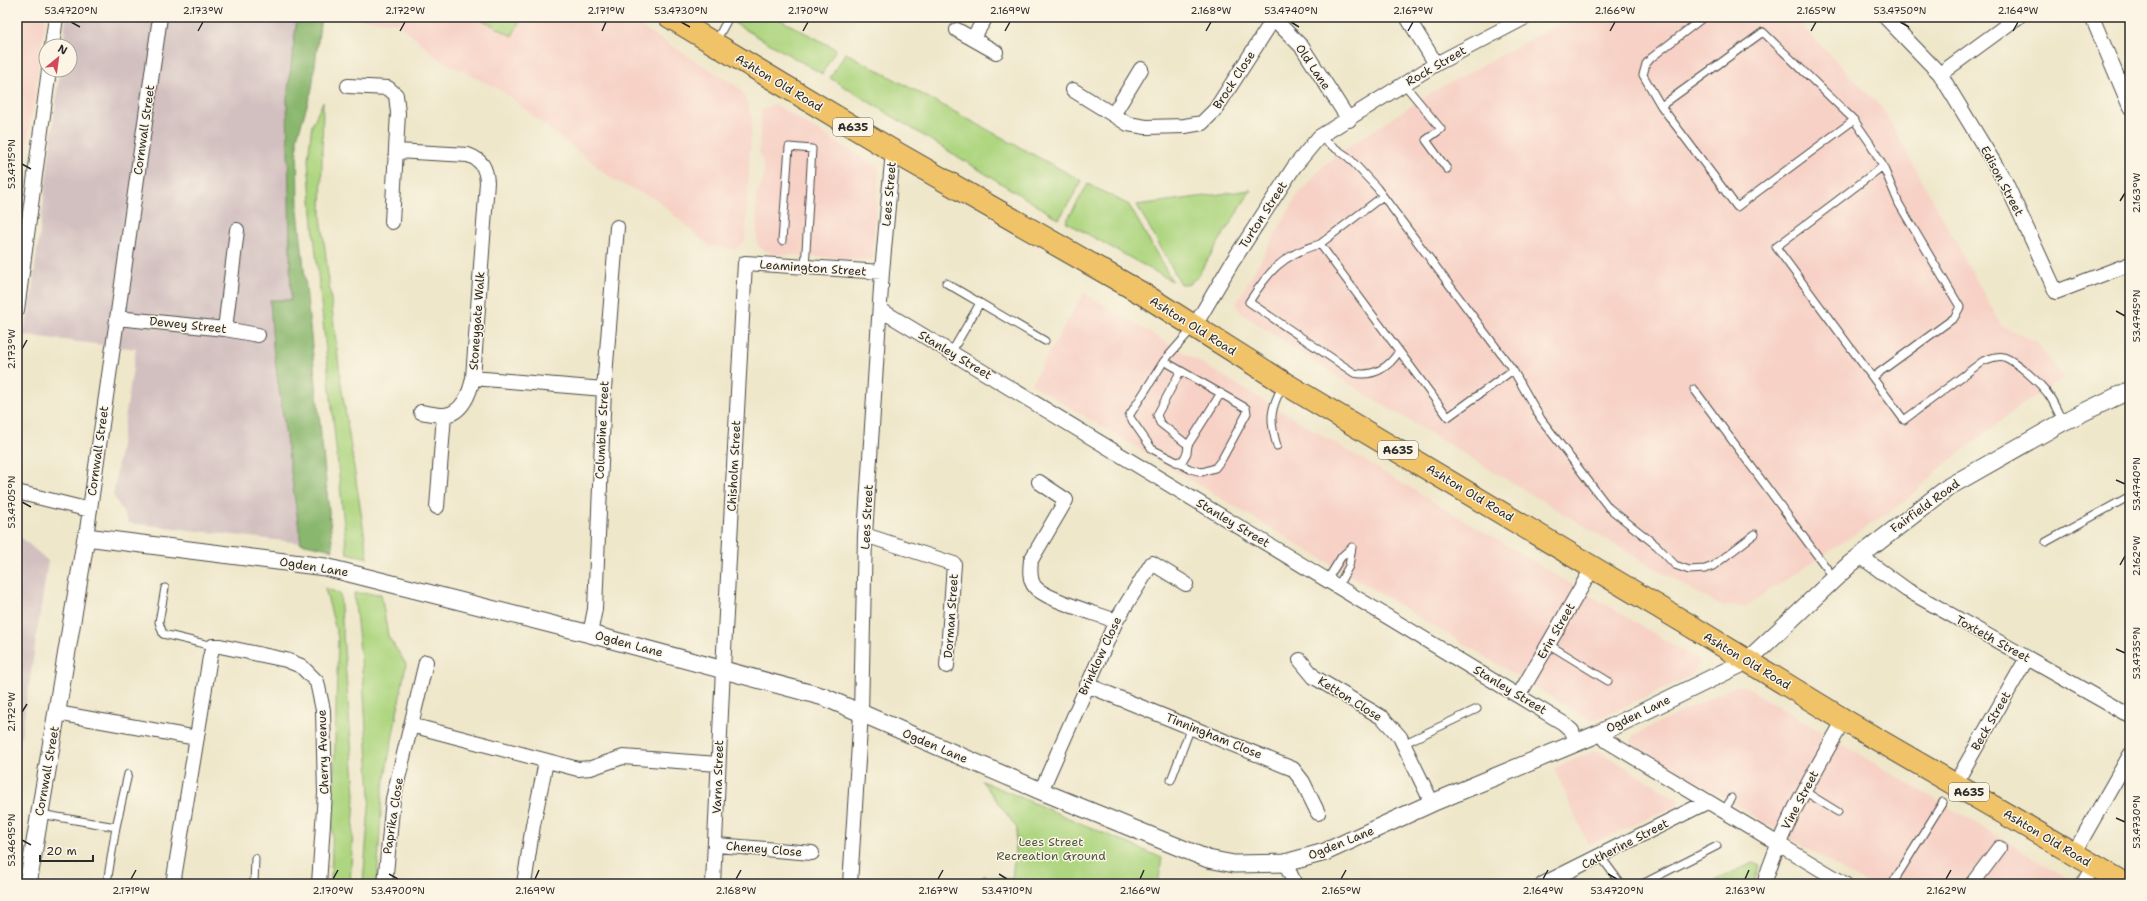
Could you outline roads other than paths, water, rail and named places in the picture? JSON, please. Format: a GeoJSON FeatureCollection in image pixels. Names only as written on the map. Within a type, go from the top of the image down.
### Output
{"type":"FeatureCollection","features":[{"type":"Feature","properties":{"kind":"highway","name":"Ashton Old Road"},"geometry":{"type":"LineString","coordinates":[[670,17],[892,151],[1062,246],[1284,383],[1593,567],[1844,720],[2126,884]]}},
{"type":"Feature","properties":{"kind":"street"},"geometry":{"type":"LineString","coordinates":[[53,38],[56,17]]}},
{"type":"Feature","properties":{"kind":"street","name":"Cornwall Street"},"geometry":{"type":"LineString","coordinates":[[28,884],[86,537],[160,17]]}},
{"type":"Feature","properties":{"kind":"street"},"geometry":{"type":"LineString","coordinates":[[973,38],[986,17]]}},
{"type":"Feature","properties":{"kind":"street"},"geometry":{"type":"LineString","coordinates":[[1407,17],[1436,64]]}},
{"type":"Feature","properties":{"kind":"street","name":"Rock Street"},"geometry":{"type":"LineString","coordinates":[[1349,120],[1436,64],[1526,17]]}},
{"type":"Feature","properties":{"kind":"street","name":"Edison Street"},"geometry":{"type":"LineString","coordinates":[[1885,17],[1940,74],[2004,181],[2056,292],[2130,264]]}},
{"type":"Feature","properties":{"kind":"street"},"geometry":{"type":"LineString","coordinates":[[1940,74],[2018,17]]}},
{"type":"Feature","properties":{"kind":"street"},"geometry":{"type":"LineString","coordinates":[[2092,17],[2130,107]]}},
{"type":"Feature","properties":{"kind":"street","name":"Brock Close"},"geometry":{"type":"LineString","coordinates":[[1073,90],[1128,124],[1146,127],[1185,126],[1202,123],[1215,110],[1273,18]]}},
{"type":"Feature","properties":{"kind":"street","name":"Old Lane"},"geometry":{"type":"LineString","coordinates":[[1273,18],[1302,47],[1349,120]]}},
{"type":"Feature","properties":{"kind":"street"},"geometry":{"type":"LineString","coordinates":[[957,30],[996,52]]}},
{"type":"Feature","properties":{"kind":"street"},"geometry":{"type":"LineString","coordinates":[[1113,115],[1141,69]]}},
{"type":"Feature","properties":{"kind":"street"},"geometry":{"type":"LineString","coordinates":[[17,310],[48,78]]}},
{"type":"Feature","properties":{"kind":"street"},"geometry":{"type":"LineString","coordinates":[[348,86],[388,88],[396,95],[398,113],[392,222]]}},
{"type":"Feature","properties":{"kind":"street","name":"Turton Street"},"geometry":{"type":"LineString","coordinates":[[1194,327],[1231,264],[1294,167],[1319,137],[1349,120]]}},
{"type":"Feature","properties":{"kind":"street","name":"Stoneygate Walk"},"geometry":{"type":"LineString","coordinates":[[396,151],[468,156],[477,158],[484,165],[487,182],[474,378],[604,389]]}},
{"type":"Feature","properties":{"kind":"street","name":"Lees Street"},"geometry":{"type":"LineString","coordinates":[[850,884],[861,714],[865,535],[881,310],[882,272],[892,151]]}},
{"type":"Feature","properties":{"kind":"street","name":"Columbine Street"},"geometry":{"type":"LineString","coordinates":[[590,634],[595,609],[604,389],[617,227]]}},
{"type":"Feature","properties":{"kind":"street"},"geometry":{"type":"LineString","coordinates":[[225,329],[237,230]]}},
{"type":"Feature","properties":{"kind":"street","name":"Leamington Street"},"geometry":{"type":"LineString","coordinates":[[745,263],[882,272]]}},
{"type":"Feature","properties":{"kind":"street","name":"Chisholm Street"},"geometry":{"type":"LineString","coordinates":[[723,669],[745,263]]}},
{"type":"Feature","properties":{"kind":"street","name":"Stanley Street"},"geometry":{"type":"LineString","coordinates":[[881,310],[1519,695],[1563,723],[1572,731],[1576,743]]}},
{"type":"Feature","properties":{"kind":"street","name":"Dewey Street"},"geometry":{"type":"LineString","coordinates":[[117,318],[225,329],[258,335]]}},
{"type":"Feature","properties":{"kind":"street"},"geometry":{"type":"LineString","coordinates":[[421,412],[444,415],[461,406],[471,392],[474,378]]}},
{"type":"Feature","properties":{"kind":"street","name":"Fairfield Road"},"geometry":{"type":"LineString","coordinates":[[1747,661],[1834,578],[1950,486],[2062,422],[2130,390]]}},
{"type":"Feature","properties":{"kind":"street"},"geometry":{"type":"LineString","coordinates":[[437,507],[444,415]]}},
{"type":"Feature","properties":{"kind":"street"},"geometry":{"type":"LineString","coordinates":[[1039,482],[1066,500],[1031,560],[1030,570],[1032,583],[1040,591],[1054,598],[1116,620]]}},
{"type":"Feature","properties":{"kind":"street"},"geometry":{"type":"LineString","coordinates":[[17,492],[90,510]]}},
{"type":"Feature","properties":{"kind":"street","name":"Dorman Street"},"geometry":{"type":"LineString","coordinates":[[865,535],[954,564],[947,666]]}},
{"type":"Feature","properties":{"kind":"street","name":"Ogden Lane"},"geometry":{"type":"LineString","coordinates":[[86,537],[325,567],[590,634],[824,697],[1041,791],[1208,859],[1234,864],[1285,863],[1325,852],[1432,803],[1600,733],[1747,661]]}},
{"type":"Feature","properties":{"kind":"street","name":"Toxteth Street"},"geometry":{"type":"LineString","coordinates":[[1860,556],[1907,590],[2130,716]]}},
{"type":"Feature","properties":{"kind":"street","name":"Brinklow Close"},"geometry":{"type":"LineString","coordinates":[[1041,791],[1116,620],[1152,563],[1186,584]]}},
{"type":"Feature","properties":{"kind":"street","name":"Erin Street"},"geometry":{"type":"LineString","coordinates":[[1519,695],[1593,567]]}},
{"type":"Feature","properties":{"kind":"street"},"geometry":{"type":"LineString","coordinates":[[173,884],[214,646]]}},
{"type":"Feature","properties":{"kind":"street","name":"Cherry Avenue"},"geometry":{"type":"LineString","coordinates":[[214,646],[286,660],[301,666],[317,682],[323,710],[325,793],[319,884]]}},
{"type":"Feature","properties":{"kind":"street","name":"Beck Street"},"geometry":{"type":"LineString","coordinates":[[1955,784],[2027,658]]}},
{"type":"Feature","properties":{"kind":"street","name":"Ketton Close"},"geometry":{"type":"LineString","coordinates":[[1300,660],[1314,677],[1383,718],[1400,736],[1432,803]]}},
{"type":"Feature","properties":{"kind":"street","name":"Paprika Close"},"geometry":{"type":"LineString","coordinates":[[385,884],[393,799],[426,662]]}},
{"type":"Feature","properties":{"kind":"street","name":"Varna Street"},"geometry":{"type":"LineString","coordinates":[[714,884],[717,846],[718,764],[723,669]]}},
{"type":"Feature","properties":{"kind":"street","name":"Tinningham Close"},"geometry":{"type":"LineString","coordinates":[[1087,685],[1293,769],[1303,782],[1318,814]]}},
{"type":"Feature","properties":{"kind":"street"},"geometry":{"type":"LineString","coordinates":[[57,713],[197,738]]}},
{"type":"Feature","properties":{"kind":"street","name":"Vine Street"},"geometry":{"type":"LineString","coordinates":[[1764,884],[1778,843],[1804,791],[1844,720]]}},
{"type":"Feature","properties":{"kind":"street"},"geometry":{"type":"LineString","coordinates":[[411,725],[546,762],[578,769],[592,768],[623,758],[718,764]]}},
{"type":"Feature","properties":{"kind":"street"},"geometry":{"type":"LineString","coordinates":[[1600,733],[1607,741],[1845,884]]}},
{"type":"Feature","properties":{"kind":"street"},"geometry":{"type":"LineString","coordinates":[[2074,853],[2130,755]]}},
{"type":"Feature","properties":{"kind":"street"},"geometry":{"type":"LineString","coordinates":[[524,884],[532,825],[546,762]]}},
{"type":"Feature","properties":{"kind":"street","name":"Catherine Street"},"geometry":{"type":"LineString","coordinates":[[1543,884],[1600,857],[1707,802]]}},
{"type":"Feature","properties":{"kind":"street","name":"Cheney Close"},"geometry":{"type":"LineString","coordinates":[[717,846],[812,853]]}},
{"type":"Feature","properties":{"kind":"street"},"geometry":{"type":"LineString","coordinates":[[1972,884],[1999,848]]}},
{"type":"Feature","properties":{"kind":"street"},"geometry":{"type":"LineString","coordinates":[[1285,863],[1295,884]]}},
{"type":"Feature","properties":{"kind":"street"},"geometry":{"type":"LineString","coordinates":[[2083,884],[2094,865]]}},
{"type":"Feature","properties":{"kind":"lane"},"geometry":{"type":"LineString","coordinates":[[714,44],[729,17]]}},
{"type":"Feature","properties":{"kind":"lane"},"geometry":{"type":"LineString","coordinates":[[1704,17],[1651,58],[1646,64],[1643,75],[1661,106],[1737,207],[1854,120]]}},
{"type":"Feature","properties":{"kind":"lane"},"geometry":{"type":"LineString","coordinates":[[1661,106],[1763,32],[1854,120],[1870,143],[1883,166],[1902,210],[1960,307],[1954,318],[1873,377]]}},
{"type":"Feature","properties":{"kind":"lane"},"geometry":{"type":"LineString","coordinates":[[1404,84],[1441,129],[1426,140],[1447,169]]}},
{"type":"Feature","properties":{"kind":"lane"},"geometry":{"type":"LineString","coordinates":[[1319,137],[1348,157],[1383,196],[1513,370],[1541,419],[1608,508],[1656,546],[1675,565],[1689,570],[1709,567],[1755,534]]}},
{"type":"Feature","properties":{"kind":"lane"},"geometry":{"type":"LineString","coordinates":[[782,241],[789,147],[812,149],[805,268]]}},
{"type":"Feature","properties":{"kind":"lane"},"geometry":{"type":"LineString","coordinates":[[1883,166],[1776,247],[1904,420],[1983,361],[1996,357],[2004,357],[2014,363],[2048,394],[2062,422]]}},
{"type":"Feature","properties":{"kind":"lane"},"geometry":{"type":"LineString","coordinates":[[1383,196],[1320,244],[1305,248],[1269,271],[1249,302],[1354,373],[1366,376],[1378,372],[1395,359],[1399,351]]}},
{"type":"Feature","properties":{"kind":"lane"},"geometry":{"type":"LineString","coordinates":[[1320,244],[1448,417],[1513,370]]}},
{"type":"Feature","properties":{"kind":"lane"},"geometry":{"type":"LineString","coordinates":[[946,283],[1045,341]]}},
{"type":"Feature","properties":{"kind":"lane"},"geometry":{"type":"LineString","coordinates":[[951,353],[980,303]]}},
{"type":"Feature","properties":{"kind":"lane"},"geometry":{"type":"LineString","coordinates":[[1164,361],[1180,372],[1246,408],[1247,413],[1222,459],[1215,468],[1202,472],[1190,469],[1152,449],[1129,416],[1164,361],[1194,327]]}},
{"type":"Feature","properties":{"kind":"lane"},"geometry":{"type":"LineString","coordinates":[[1180,372],[1157,416],[1160,423],[1188,446]]}},
{"type":"Feature","properties":{"kind":"lane"},"geometry":{"type":"LineString","coordinates":[[1277,446],[1270,418],[1273,404],[1284,383]]}},
{"type":"Feature","properties":{"kind":"lane"},"geometry":{"type":"LineString","coordinates":[[1694,389],[1834,578]]}},
{"type":"Feature","properties":{"kind":"lane"},"geometry":{"type":"LineString","coordinates":[[1176,462],[1182,460],[1187,453],[1188,446],[1221,393]]}},
{"type":"Feature","properties":{"kind":"lane"},"geometry":{"type":"LineString","coordinates":[[2046,542],[2130,496]]}},
{"type":"Feature","properties":{"kind":"lane"},"geometry":{"type":"LineString","coordinates":[[165,588],[159,622],[163,634],[214,646]]}},
{"type":"Feature","properties":{"kind":"lane"},"geometry":{"type":"LineString","coordinates":[[1548,644],[1608,681]]}},
{"type":"Feature","properties":{"kind":"lane"},"geometry":{"type":"LineString","coordinates":[[1403,744],[1477,709]]}},
{"type":"Feature","properties":{"kind":"lane"},"geometry":{"type":"LineString","coordinates":[[1171,780],[1192,727]]}},
{"type":"Feature","properties":{"kind":"lane"},"geometry":{"type":"LineString","coordinates":[[107,883],[116,828],[128,774]]}},
{"type":"Feature","properties":{"kind":"lane"},"geometry":{"type":"LineString","coordinates":[[1804,791],[1838,812]]}},
{"type":"Feature","properties":{"kind":"lane"},"geometry":{"type":"LineString","coordinates":[[1723,812],[1732,798]]}},
{"type":"Feature","properties":{"kind":"lane"},"geometry":{"type":"LineString","coordinates":[[1892,884],[1943,802]]}},
{"type":"Feature","properties":{"kind":"lane"},"geometry":{"type":"LineString","coordinates":[[40,814],[116,828]]}},
{"type":"Feature","properties":{"kind":"lane"},"geometry":{"type":"LineString","coordinates":[[1642,884],[1718,846]]}},
{"type":"Feature","properties":{"kind":"lane"},"geometry":{"type":"LineString","coordinates":[[1600,857],[1621,884]]}},
{"type":"Feature","properties":{"kind":"lane"},"geometry":{"type":"LineString","coordinates":[[254,884],[255,858]]}},
{"type":"Feature","properties":{"kind":"park label","name":"Lees Street Recreation Ground"},"geometry":{"type":"Point","coordinates":[1051,849]}}]}
